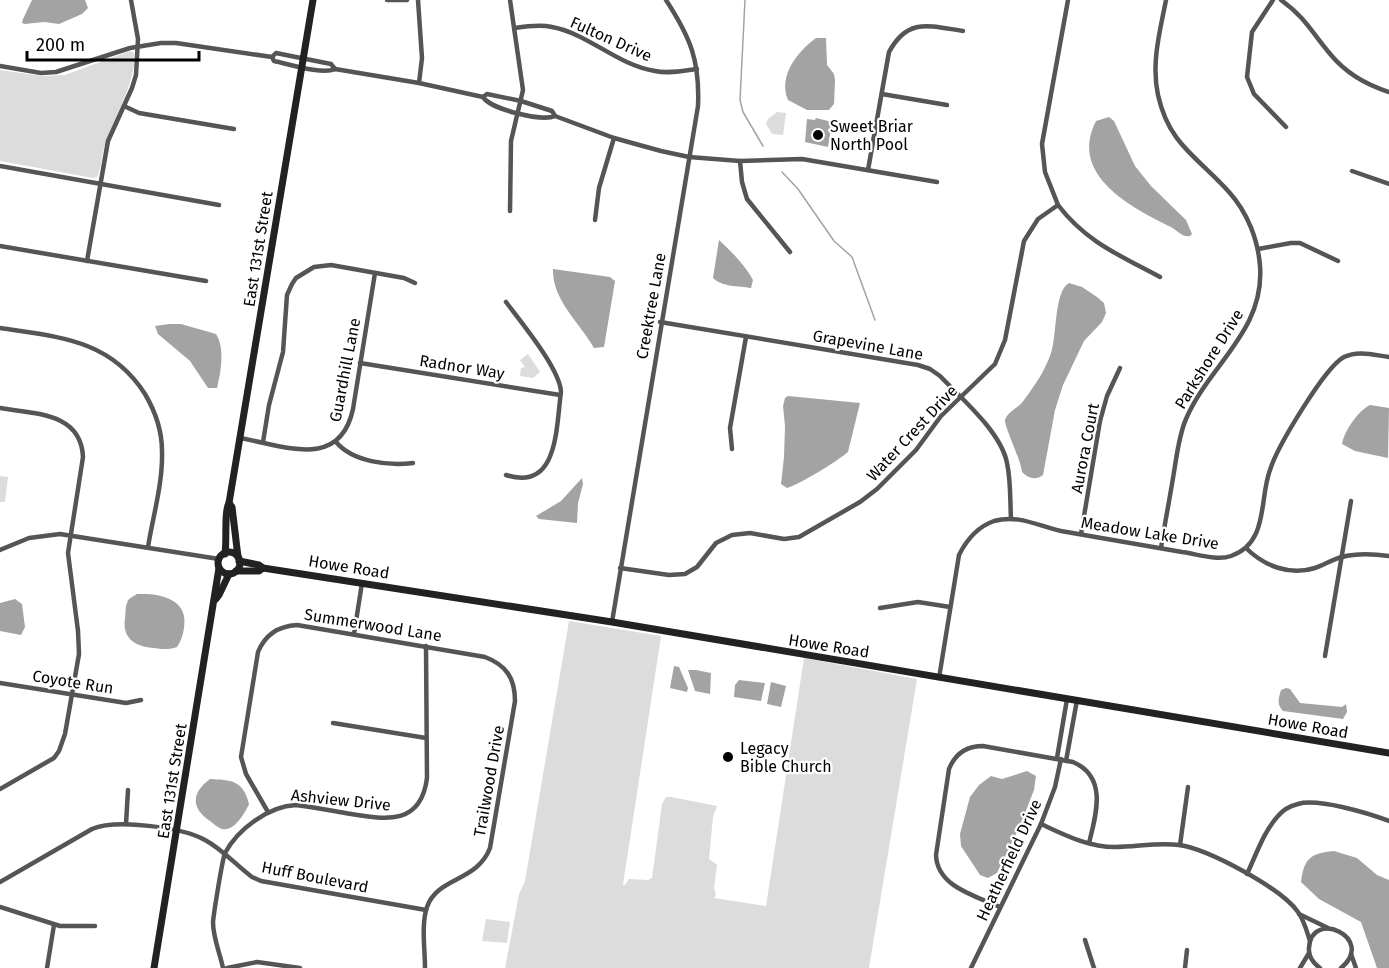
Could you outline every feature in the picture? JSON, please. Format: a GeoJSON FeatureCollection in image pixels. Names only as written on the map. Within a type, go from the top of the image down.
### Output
{"type":"FeatureCollection","features":[{"type":"Feature","properties":{"kind":"street"},"geometry":{"type":"LineString","coordinates":[[87,261],[108,141],[135,75],[138,46],[131,0]]}},
{"type":"Feature","properties":{"kind":"street","name":"East 131st Street"},"geometry":{"type":"LineString","coordinates":[[222,556],[227,534],[226,508],[229,503],[313,0]]}},
{"type":"Feature","properties":{"kind":"street"},"geometry":{"type":"LineString","coordinates":[[387,0],[407,0]]}},
{"type":"Feature","properties":{"kind":"street"},"geometry":{"type":"LineString","coordinates":[[418,0],[422,58],[419,82]]}},
{"type":"Feature","properties":{"kind":"street"},"geometry":{"type":"LineString","coordinates":[[510,0],[522,78],[521,101],[511,141],[510,211]]}},
{"type":"Feature","properties":{"kind":"street","name":"Creektree Lane"},"geometry":{"type":"LineString","coordinates":[[612,622],[660,322],[698,106],[699,83],[692,48],[684,27],[666,0]]}},
{"type":"Feature","properties":{"kind":"street"},"geometry":{"type":"LineString","coordinates":[[1068,0],[1042,144],[1045,172],[1058,205],[1072,223],[1094,242],[1160,277]]}},
{"type":"Feature","properties":{"kind":"street","name":"Parkshore Drive"},"geometry":{"type":"LineString","coordinates":[[1161,548],[1180,435],[1187,417],[1248,326],[1260,289],[1258,249],[1241,207],[1229,191],[1189,154],[1174,134],[1157,94],[1156,54],[1166,0]]}},
{"type":"Feature","properties":{"kind":"street"},"geometry":{"type":"LineString","coordinates":[[1273,0],[1252,32],[1247,77],[1254,94],[1286,127]]}},
{"type":"Feature","properties":{"kind":"street"},"geometry":{"type":"LineString","coordinates":[[1281,0],[1302,17],[1329,53],[1349,72],[1389,92]]}},
{"type":"Feature","properties":{"kind":"street","name":"Fulton Drive"},"geometry":{"type":"LineString","coordinates":[[515,28],[544,25],[563,30],[628,63],[647,70],[667,72],[697,69]]}},
{"type":"Feature","properties":{"kind":"street"},"geometry":{"type":"LineString","coordinates":[[868,170],[889,52],[895,41],[907,31],[922,25],[963,31]]}},
{"type":"Feature","properties":{"kind":"street"},"geometry":{"type":"LineString","coordinates":[[0,66],[56,72],[138,46],[176,43],[272,57],[274,61],[302,62],[329,71],[335,69],[419,82],[483,97],[487,94],[521,101],[552,111],[555,116],[614,138],[689,157],[740,161],[802,159],[937,182]]}},
{"type":"Feature","properties":{"kind":"street"},"geometry":{"type":"LineString","coordinates":[[882,94],[947,105]]}},
{"type":"Feature","properties":{"kind":"street"},"geometry":{"type":"LineString","coordinates":[[483,97],[486,102],[518,113],[549,119],[555,116]]}},
{"type":"Feature","properties":{"kind":"street"},"geometry":{"type":"LineString","coordinates":[[124,106],[140,113],[234,129]]}},
{"type":"Feature","properties":{"kind":"street"},"geometry":{"type":"LineString","coordinates":[[595,220],[598,188],[614,138]]}},
{"type":"Feature","properties":{"kind":"street"},"geometry":{"type":"LineString","coordinates":[[740,161],[742,182],[747,199],[790,252]]}},
{"type":"Feature","properties":{"kind":"street"},"geometry":{"type":"LineString","coordinates":[[0,166],[219,205]]}},
{"type":"Feature","properties":{"kind":"street"},"geometry":{"type":"LineString","coordinates":[[1352,171],[1389,184]]}},
{"type":"Feature","properties":{"kind":"street","name":"Water Crest Drive"},"geometry":{"type":"LineString","coordinates":[[620,568],[669,575],[685,574],[697,567],[716,543],[732,535],[750,533],[784,539],[807,534],[878,489],[916,450],[941,416],[991,369],[1001,353],[1005,340],[1024,241],[1038,219],[1058,205]]}},
{"type":"Feature","properties":{"kind":"street"},"geometry":{"type":"LineString","coordinates":[[1258,249],[1300,243],[1338,261]]}},
{"type":"Feature","properties":{"kind":"street"},"geometry":{"type":"LineString","coordinates":[[0,246],[206,281]]}},
{"type":"Feature","properties":{"kind":"street"},"geometry":{"type":"LineString","coordinates":[[263,442],[269,405],[283,352],[287,296],[291,284],[301,274],[319,266],[331,265],[404,278],[415,283]]}},
{"type":"Feature","properties":{"kind":"street","name":"Guardhill Lane"},"geometry":{"type":"LineString","coordinates":[[240,438],[314,450],[336,442],[344,434],[350,420],[375,273]]}},
{"type":"Feature","properties":{"kind":"street"},"geometry":{"type":"LineString","coordinates":[[506,302],[554,369],[560,382],[551,454],[546,466],[537,475],[526,479],[506,475]]}},
{"type":"Feature","properties":{"kind":"street","name":"Grapevine Lane"},"geometry":{"type":"LineString","coordinates":[[660,322],[918,365],[935,372],[992,432],[1002,448],[1007,463],[1011,519]]}},
{"type":"Feature","properties":{"kind":"street"},"geometry":{"type":"LineString","coordinates":[[0,328],[65,338],[84,344],[108,356],[136,381],[159,427],[162,451],[162,467],[148,547]]}},
{"type":"Feature","properties":{"kind":"street"},"geometry":{"type":"LineString","coordinates":[[732,448],[730,428],[746,336]]}},
{"type":"Feature","properties":{"kind":"street"},"geometry":{"type":"LineString","coordinates":[[1389,357],[1352,354],[1332,366],[1278,447],[1269,472],[1259,528],[1246,548],[1259,561],[1295,571],[1314,568],[1342,557],[1373,554],[1389,556]]}},
{"type":"Feature","properties":{"kind":"street","name":"Radnor Way"},"geometry":{"type":"LineString","coordinates":[[360,363],[560,395]]}},
{"type":"Feature","properties":{"kind":"street","name":"Aurora Court"},"geometry":{"type":"LineString","coordinates":[[1081,534],[1100,421],[1107,396],[1120,368]]}},
{"type":"Feature","properties":{"kind":"street"},"geometry":{"type":"LineString","coordinates":[[0,408],[57,419],[71,427],[81,444],[83,457],[68,558],[79,646],[65,734],[59,752],[47,763],[0,789]]}},
{"type":"Feature","properties":{"kind":"street"},"geometry":{"type":"LineString","coordinates":[[336,442],[347,453],[357,457],[395,464],[414,463]]}},
{"type":"Feature","properties":{"kind":"street"},"geometry":{"type":"LineString","coordinates":[[1325,656],[1351,501]]}},
{"type":"Feature","properties":{"kind":"street","name":"East 131st Street"},"geometry":{"type":"LineString","coordinates":[[229,503],[232,507],[238,559]]}},
{"type":"Feature","properties":{"kind":"street","name":"Meadow Lake Drive"},"geometry":{"type":"LineString","coordinates":[[939,678],[959,555],[968,538],[983,526],[994,521],[1011,519],[1028,521],[1057,530],[1217,558],[1231,556],[1246,548]]}},
{"type":"Feature","properties":{"kind":"street"},"geometry":{"type":"LineString","coordinates":[[0,550],[39,536],[70,534],[222,556],[232,553],[238,559],[239,568],[233,573],[223,573],[219,568],[222,556]]}},
{"type":"Feature","properties":{"kind":"street","name":"Howe Road"},"geometry":{"type":"LineString","coordinates":[[238,559],[263,568],[612,622],[1389,753]]}},
{"type":"Feature","properties":{"kind":"street","name":"East 131st Street"},"geometry":{"type":"LineString","coordinates":[[216,599],[214,595],[219,568]]}},
{"type":"Feature","properties":{"kind":"street","name":"Howe Road"},"geometry":{"type":"LineString","coordinates":[[233,573],[259,571],[263,568]]}},
{"type":"Feature","properties":{"kind":"street","name":"East 131st Street"},"geometry":{"type":"LineString","coordinates":[[154,968],[216,599],[233,573]]}},
{"type":"Feature","properties":{"kind":"street"},"geometry":{"type":"LineString","coordinates":[[354,634],[362,583]]}},
{"type":"Feature","properties":{"kind":"street"},"geometry":{"type":"LineString","coordinates":[[880,608],[918,602],[950,607]]}},
{"type":"Feature","properties":{"kind":"street","name":"Summerwood Lane"},"geometry":{"type":"LineString","coordinates":[[268,812],[246,774],[242,757],[261,646],[273,632],[297,624],[485,657],[502,665],[511,678]]}},
{"type":"Feature","properties":{"kind":"street","name":"Ashview Drive"},"geometry":{"type":"LineString","coordinates":[[225,855],[236,839],[253,822],[277,807],[296,805],[384,819],[408,813],[419,803],[427,778],[426,646]]}},
{"type":"Feature","properties":{"kind":"street","name":"Trailwood Drive"},"geometry":{"type":"LineString","coordinates":[[426,910],[436,893],[474,870],[487,854],[515,701],[511,678]]}},
{"type":"Feature","properties":{"kind":"street","name":"Coyote Run"},"geometry":{"type":"LineString","coordinates":[[0,683],[126,703],[141,700]]}},
{"type":"Feature","properties":{"kind":"street","name":"Heatherfield Drive"},"geometry":{"type":"LineString","coordinates":[[1061,760],[1067,699]]}},
{"type":"Feature","properties":{"kind":"street","name":"Heatherfield Drive"},"geometry":{"type":"LineString","coordinates":[[971,968],[1041,824],[1055,787],[1077,700]]}},
{"type":"Feature","properties":{"kind":"street"},"geometry":{"type":"LineString","coordinates":[[333,723],[426,738]]}},
{"type":"Feature","properties":{"kind":"street"},"geometry":{"type":"LineString","coordinates":[[1000,907],[947,881],[938,868],[937,846],[949,769],[953,760],[961,753],[977,746],[1061,760],[1085,769],[1095,784],[1097,803],[1089,843]]}},
{"type":"Feature","properties":{"kind":"street"},"geometry":{"type":"LineString","coordinates":[[1180,845],[1188,787]]}},
{"type":"Feature","properties":{"kind":"street"},"geometry":{"type":"LineString","coordinates":[[126,824],[128,790]]}},
{"type":"Feature","properties":{"kind":"street"},"geometry":{"type":"LineString","coordinates":[[1247,874],[1270,826],[1282,812],[1294,805],[1318,804],[1370,814],[1389,821]]}},
{"type":"Feature","properties":{"kind":"street","name":"Huff Boulevard"},"geometry":{"type":"LineString","coordinates":[[0,882],[92,829],[106,824],[126,824],[202,838],[252,878],[261,881],[426,910]]}},
{"type":"Feature","properties":{"kind":"street"},"geometry":{"type":"LineString","coordinates":[[1041,824],[1074,839],[1089,843],[1114,847],[1180,845],[1200,851],[1247,874],[1277,894],[1299,914],[1328,928],[1340,930],[1347,937],[1356,968]]}},
{"type":"Feature","properties":{"kind":"street"},"geometry":{"type":"LineString","coordinates":[[225,855],[213,920],[215,936],[225,968],[257,962],[300,968]]}},
{"type":"Feature","properties":{"kind":"street"},"geometry":{"type":"LineString","coordinates":[[0,907],[54,925],[95,926]]}},
{"type":"Feature","properties":{"kind":"street"},"geometry":{"type":"LineString","coordinates":[[425,968],[426,910]]}},
{"type":"Feature","properties":{"kind":"street"},"geometry":{"type":"LineString","coordinates":[[1299,914],[1310,942],[1309,953],[1300,968]]}},
{"type":"Feature","properties":{"kind":"street"},"geometry":{"type":"LineString","coordinates":[[47,968],[54,925]]}},
{"type":"Feature","properties":{"kind":"street"},"geometry":{"type":"LineString","coordinates":[[1310,942],[1318,932],[1328,928]]}},
{"type":"Feature","properties":{"kind":"street"},"geometry":{"type":"LineString","coordinates":[[1085,940],[1094,968]]}},
{"type":"Feature","properties":{"kind":"street"},"geometry":{"type":"LineString","coordinates":[[1185,968],[1187,950]]}},
{"type":"Feature","properties":{"kind":"street"},"geometry":{"type":"LineString","coordinates":[[1309,953],[1313,963],[1320,968]]}},
{"type":"Feature","properties":{"kind":"street"},"geometry":{"type":"LineString","coordinates":[[1341,968],[1347,963],[1351,953]]}},
{"type":"Feature","properties":{"kind":"shaded area"},"geometry":{"type":"Polygon","coordinates":[[[32,0],[85,0],[88,8],[82,14],[59,24],[22,23],[32,0]]]}},
{"type":"Feature","properties":{"kind":"shaded area"},"geometry":{"type":"Polygon","coordinates":[[[816,38],[826,38],[827,65],[834,74],[834,104],[829,110],[807,110],[788,100],[786,91],[785,82],[791,65],[802,50],[816,38]]]}},
{"type":"Feature","properties":{"kind":"shaded area"},"geometry":{"type":"Polygon","coordinates":[[[130,51],[134,53],[132,74],[105,145],[97,177],[0,161],[0,70],[42,76],[65,75],[130,51]]]}},
{"type":"Feature","properties":{"kind":"shaded area"},"geometry":{"type":"Polygon","coordinates":[[[777,112],[786,113],[783,135],[772,134],[766,124],[768,119],[777,112]]]}},
{"type":"Feature","properties":{"kind":"shaded area"},"geometry":{"type":"Polygon","coordinates":[[[1109,117],[1114,121],[1135,166],[1151,186],[1186,220],[1192,234],[1190,236],[1183,235],[1139,210],[1108,187],[1097,173],[1090,158],[1090,140],[1096,121],[1109,117]]]}},
{"type":"Feature","properties":{"kind":"shaded area","name":"Sweet Briar North Pool"},"geometry":{"type":"Polygon","coordinates":[[[816,118],[832,122],[828,147],[805,142],[807,119],[815,120],[816,118]]]}},
{"type":"Feature","properties":{"kind":"shaded area"},"geometry":{"type":"Polygon","coordinates":[[[719,240],[738,258],[753,280],[751,288],[726,285],[713,278],[719,240]]]}},
{"type":"Feature","properties":{"kind":"shaded area"},"geometry":{"type":"Polygon","coordinates":[[[553,269],[610,277],[615,281],[604,347],[594,348],[568,311],[557,291],[553,269]]]}},
{"type":"Feature","properties":{"kind":"shaded area"},"geometry":{"type":"Polygon","coordinates":[[[1069,283],[1082,287],[1097,297],[1104,303],[1106,313],[1102,322],[1084,341],[1063,385],[1055,410],[1043,475],[1032,478],[1022,472],[1005,420],[1024,400],[1046,366],[1053,345],[1058,304],[1064,288],[1069,283]]]}},
{"type":"Feature","properties":{"kind":"shaded area"},"geometry":{"type":"Polygon","coordinates":[[[181,324],[216,334],[221,346],[221,368],[217,388],[208,388],[190,361],[158,334],[155,326],[181,324]]]}},
{"type":"Feature","properties":{"kind":"shaded area"},"geometry":{"type":"Polygon","coordinates":[[[528,354],[540,372],[533,378],[520,376],[521,368],[525,367],[520,360],[528,354]]]}},
{"type":"Feature","properties":{"kind":"shaded area"},"geometry":{"type":"Polygon","coordinates":[[[788,396],[860,403],[848,452],[819,472],[787,488],[781,484],[785,426],[783,406],[788,396]]]}},
{"type":"Feature","properties":{"kind":"shaded area"},"geometry":{"type":"Polygon","coordinates":[[[1370,405],[1389,408],[1388,458],[1355,451],[1342,444],[1352,422],[1370,405]]]}},
{"type":"Feature","properties":{"kind":"shaded area"},"geometry":{"type":"Polygon","coordinates":[[[0,476],[8,477],[5,502],[0,502],[0,476]]]}},
{"type":"Feature","properties":{"kind":"shaded area"},"geometry":{"type":"Polygon","coordinates":[[[582,478],[577,523],[539,519],[536,516],[561,501],[582,478]]]}},
{"type":"Feature","properties":{"kind":"shaded area"},"geometry":{"type":"Polygon","coordinates":[[[137,594],[164,597],[178,604],[184,618],[184,628],[177,647],[165,649],[146,647],[131,640],[125,631],[126,606],[129,599],[137,594]]]}},
{"type":"Feature","properties":{"kind":"shaded area"},"geometry":{"type":"Polygon","coordinates":[[[15,599],[22,604],[25,627],[21,635],[0,631],[0,603],[15,599]]]}},
{"type":"Feature","properties":{"kind":"shaded area"},"geometry":{"type":"Polygon","coordinates":[[[569,621],[661,636],[623,885],[629,879],[648,880],[652,878],[662,804],[666,797],[671,797],[717,806],[713,817],[709,859],[717,865],[714,898],[766,906],[804,658],[917,679],[869,968],[505,968],[519,894],[525,881],[569,621]]]}},
{"type":"Feature","properties":{"kind":"shaded area"},"geometry":{"type":"Polygon","coordinates":[[[674,666],[679,667],[688,688],[687,692],[670,688],[674,666]]]}},
{"type":"Feature","properties":{"kind":"shaded area"},"geometry":{"type":"Polygon","coordinates":[[[688,670],[711,673],[710,694],[695,691],[688,670]]]}},
{"type":"Feature","properties":{"kind":"shaded area"},"geometry":{"type":"Polygon","coordinates":[[[739,680],[765,683],[761,701],[734,697],[735,685],[739,680]]]}},
{"type":"Feature","properties":{"kind":"shaded area"},"geometry":{"type":"Polygon","coordinates":[[[771,682],[786,686],[781,707],[767,704],[771,682]]]}},
{"type":"Feature","properties":{"kind":"shaded area"},"geometry":{"type":"Polygon","coordinates":[[[1290,689],[1300,703],[1342,707],[1346,704],[1347,712],[1343,719],[1283,711],[1279,699],[1281,690],[1290,689]]]}},
{"type":"Feature","properties":{"kind":"shaded area"},"geometry":{"type":"Polygon","coordinates":[[[1027,771],[1036,776],[1034,790],[1020,826],[997,873],[988,878],[980,875],[961,846],[960,834],[970,797],[979,785],[991,776],[1002,779],[1027,771]]]}},
{"type":"Feature","properties":{"kind":"shaded area"},"geometry":{"type":"Polygon","coordinates":[[[210,779],[235,783],[240,786],[246,796],[249,804],[231,828],[219,828],[199,811],[197,795],[210,779]]]}},
{"type":"Feature","properties":{"kind":"shaded area"},"geometry":{"type":"Polygon","coordinates":[[[1334,851],[1357,858],[1377,875],[1389,880],[1389,968],[1377,968],[1361,922],[1319,899],[1301,882],[1304,868],[1310,859],[1319,853],[1334,851]]]}},
{"type":"Feature","properties":{"kind":"shaded area"},"geometry":{"type":"Polygon","coordinates":[[[486,919],[510,922],[507,943],[482,941],[486,919]]]}},
{"type":"Feature","properties":{"kind":"waterway"},"geometry":{"type":"LineString","coordinates":[[745,0],[740,100],[743,112],[763,146]]}},
{"type":"Feature","properties":{"kind":"waterway"},"geometry":{"type":"LineString","coordinates":[[782,172],[798,189],[834,241],[852,257],[875,320]]}},
{"type":"Feature","properties":{"kind":"place","name":"Sweet Briar North Pool"},"geometry":{"type":"Point","coordinates":[818,135]}},
{"type":"Feature","properties":{"kind":"place","name":"Legacy Bible Church"},"geometry":{"type":"Point","coordinates":[728,757]}}]}
